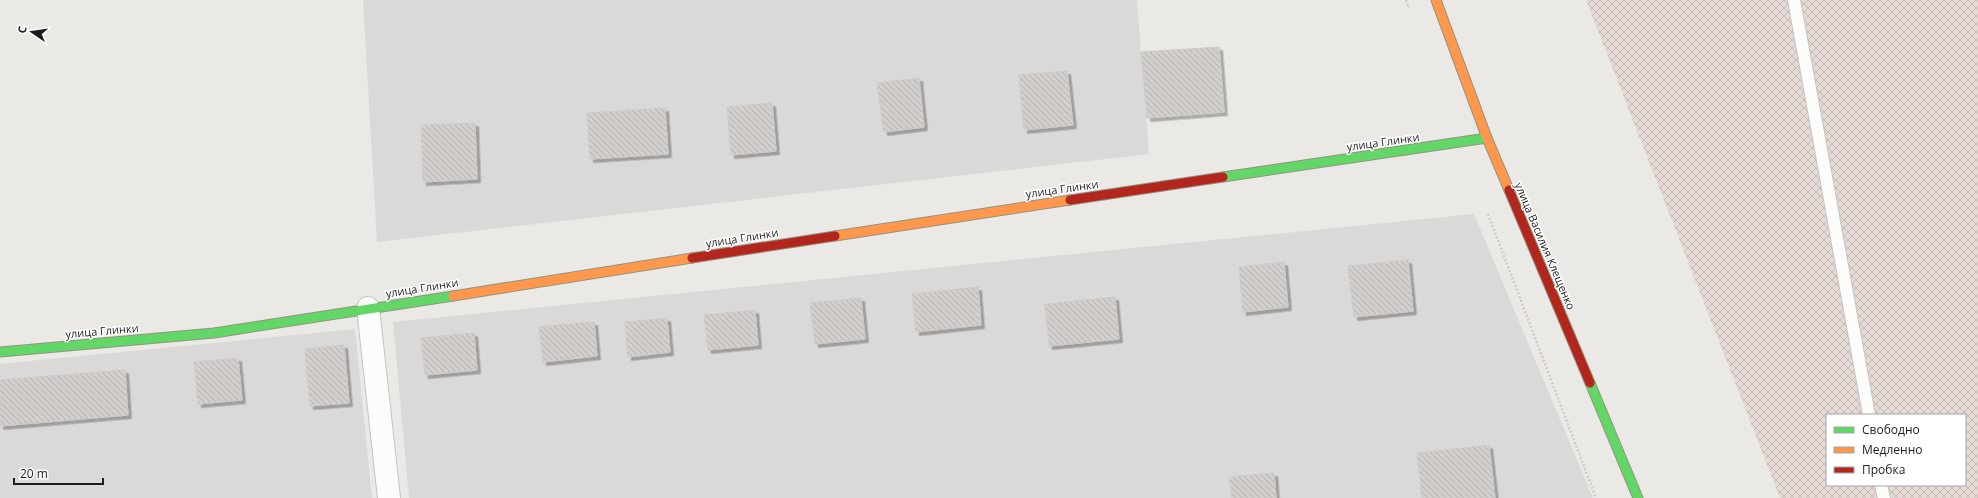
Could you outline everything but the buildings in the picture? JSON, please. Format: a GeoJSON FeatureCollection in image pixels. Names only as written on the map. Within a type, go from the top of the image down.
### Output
{"type":"FeatureCollection","features":[{"type":"Feature","properties":{"kind":"street","name":"улица Василия Клещенко"},"geometry":{"type":"LineString","coordinates":[[1436,0],[1487,138],[1638,498]]}},
{"type":"Feature","properties":{"kind":"street","name":"улица Глинки"},"geometry":{"type":"LineString","coordinates":[[0,352],[214,333],[947,219],[1487,138]]}},
{"type":"Feature","properties":{"kind":"street"},"geometry":{"type":"LineString","coordinates":[[368,308],[389,498]]}},
{"type":"Feature","properties":{"kind":"lane"},"geometry":{"type":"LineString","coordinates":[[1794,0],[1869,414]]}},
{"type":"Feature","properties":{"kind":"lane"},"geometry":{"type":"LineString","coordinates":[[1881,486],[1884,498]]}},
{"type":"Feature","properties":{"kind":"path"},"geometry":{"type":"LineString","coordinates":[[1406,0],[1411,14]]}},
{"type":"Feature","properties":{"kind":"path"},"geometry":{"type":"LineString","coordinates":[[1486,209],[1596,498]]}},
{"type":"Feature","properties":{"kind":"shaded area"},"geometry":{"type":"Polygon","coordinates":[[[363,0],[1137,0],[1149,154],[377,242],[363,0]]]}},
{"type":"Feature","properties":{"kind":"shaded area"},"geometry":{"type":"Polygon","coordinates":[[[1586,0],[1978,0],[1978,498],[1780,498],[1586,0]]]}},
{"type":"Feature","properties":{"kind":"shaded area"},"geometry":{"type":"Polygon","coordinates":[[[1474,214],[1593,498],[409,498],[393,322],[1474,214]]]}},
{"type":"Feature","properties":{"kind":"shaded area"},"geometry":{"type":"Polygon","coordinates":[[[355,329],[372,498],[0,498],[0,364],[355,329]]]}},
{"type":"Feature","properties":{"kind":"traffic: fast"},"geometry":{"type":"LineString","coordinates":[[1223,177],[1487,138]]}},
{"type":"Feature","properties":{"kind":"traffic: fast"},"geometry":{"type":"LineString","coordinates":[[0,352],[214,333],[453,296]]}},
{"type":"Feature","properties":{"kind":"traffic: fast"},"geometry":{"type":"LineString","coordinates":[[1590,383],[1638,498]]}},
{"type":"Feature","properties":{"kind":"traffic: slow"},"geometry":{"type":"LineString","coordinates":[[1436,0],[1487,138],[1509,190]]}},
{"type":"Feature","properties":{"kind":"traffic: slow"},"geometry":{"type":"LineString","coordinates":[[835,236],[1070,200]]}},
{"type":"Feature","properties":{"kind":"traffic: slow"},"geometry":{"type":"LineString","coordinates":[[453,296],[692,258]]}},
{"type":"Feature","properties":{"kind":"traffic: jam"},"geometry":{"type":"LineString","coordinates":[[1070,200],[1223,177]]}},
{"type":"Feature","properties":{"kind":"traffic: jam"},"geometry":{"type":"LineString","coordinates":[[1509,190],[1590,383]]}},
{"type":"Feature","properties":{"kind":"traffic: jam"},"geometry":{"type":"LineString","coordinates":[[692,258],[835,236]]}}]}
